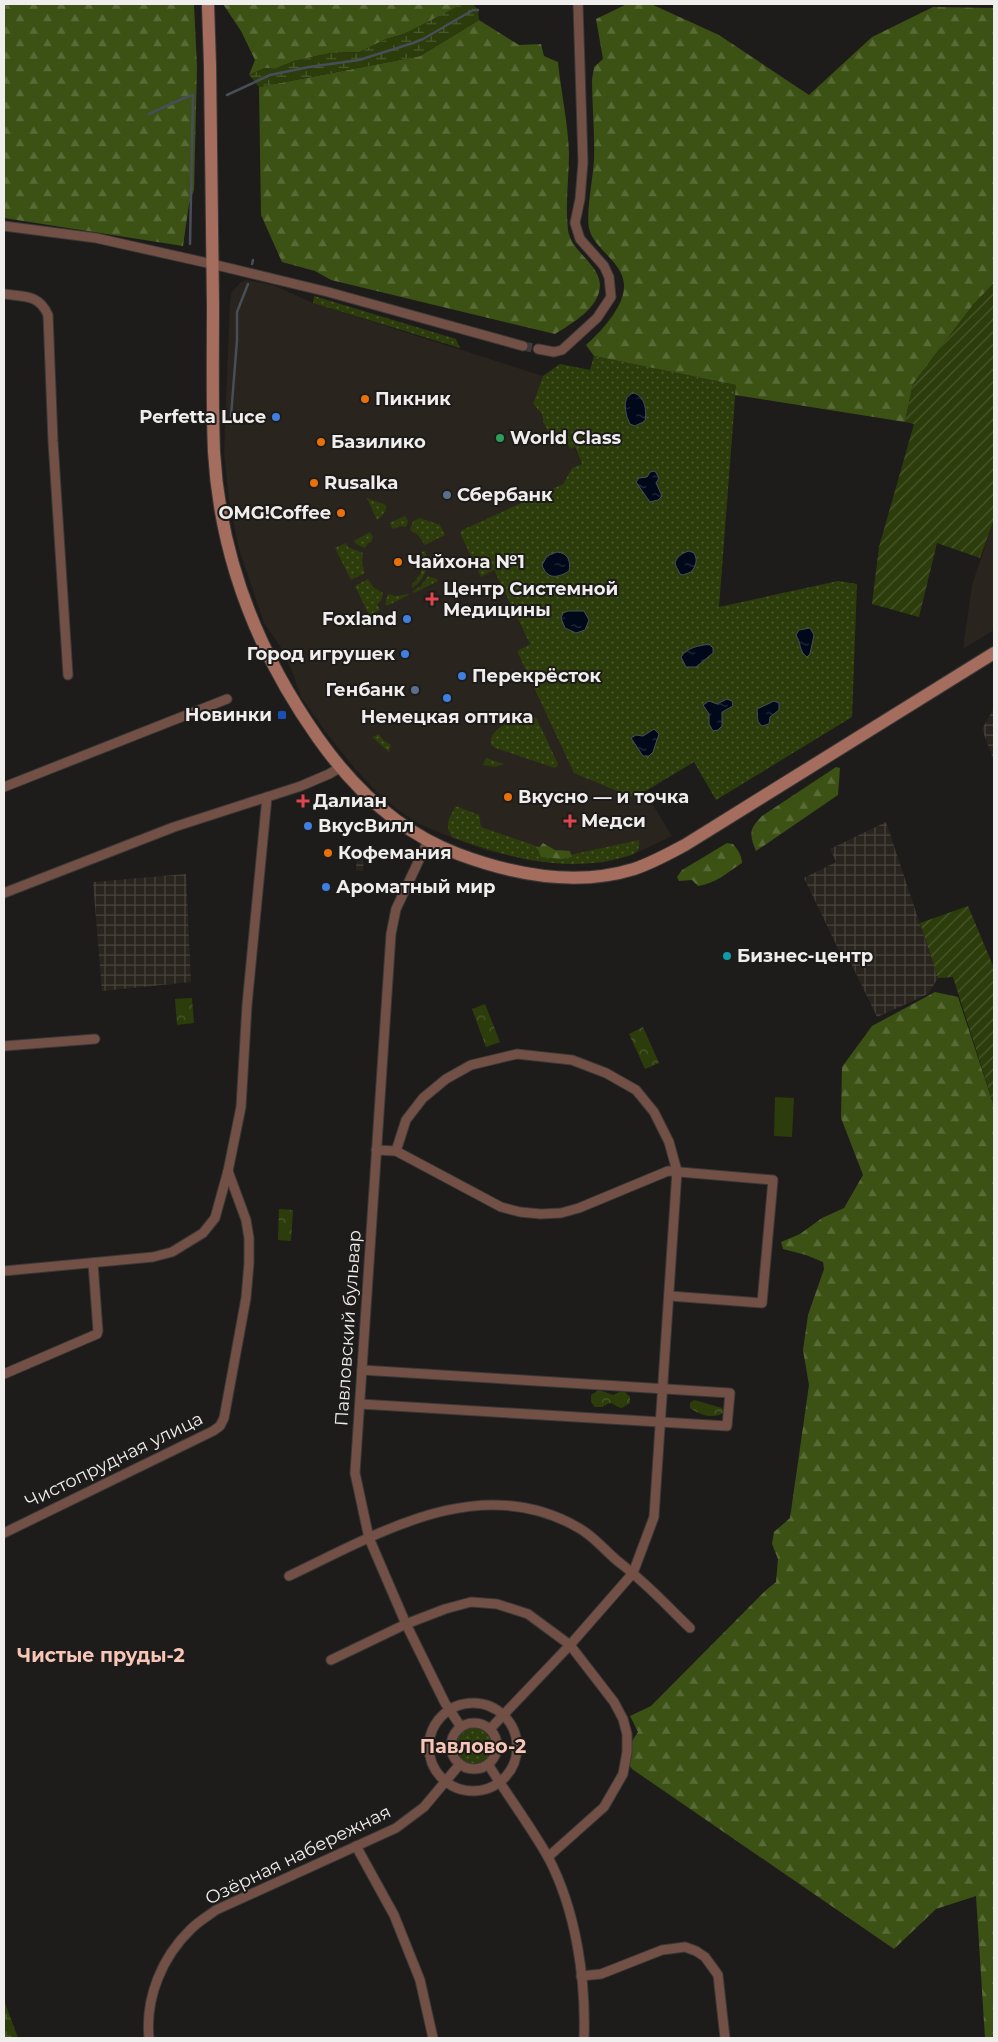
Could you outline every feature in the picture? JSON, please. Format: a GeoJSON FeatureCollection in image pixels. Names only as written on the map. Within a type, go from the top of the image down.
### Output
{"type":"FeatureCollection","features":[{"type":"Feature","properties":{"kind":"main road"},"geometry":{"type":"LineString","coordinates":[[208,4],[214,453],[225,531],[246,606],[265,650],[296,706],[341,767],[384,812],[428,841],[472,859],[540,876],[594,877],[634,869],[692,840],[994,653]]}},
{"type":"Feature","properties":{"kind":"street"},"geometry":{"type":"LineString","coordinates":[[538,349],[554,352],[562,350],[597,318],[611,297],[610,277],[604,266],[580,240],[575,223],[580,199],[583,162],[578,4]]}},
{"type":"Feature","properties":{"kind":"street"},"geometry":{"type":"LineString","coordinates":[[4,226],[96,238],[212,264],[328,292],[523,346]]}},
{"type":"Feature","properties":{"kind":"street"},"geometry":{"type":"LineString","coordinates":[[4,294],[35,298],[44,304],[48,315],[53,440],[68,674]]}},
{"type":"Feature","properties":{"kind":"street"},"geometry":{"type":"LineString","coordinates":[[4,787],[227,699]]}},
{"type":"Feature","properties":{"kind":"street"},"geometry":{"type":"LineString","coordinates":[[4,893],[174,827],[317,780],[341,767]]}},
{"type":"Feature","properties":{"kind":"street"},"geometry":{"type":"LineString","coordinates":[[4,1271],[153,1257],[172,1252],[188,1243],[203,1233],[215,1218],[228,1171],[241,1108],[246,1005],[267,796]]}},
{"type":"Feature","properties":{"kind":"street","name":"Павловский бульвар"},"geometry":{"type":"LineString","coordinates":[[428,841],[396,909],[390,940],[356,1473],[368,1538],[406,1624],[449,1710],[461,1727]]}},
{"type":"Feature","properties":{"kind":"street"},"geometry":{"type":"LineString","coordinates":[[4,1046],[95,1039]]}},
{"type":"Feature","properties":{"kind":"street"},"geometry":{"type":"LineString","coordinates":[[396,1151],[406,1120],[423,1098],[446,1079],[471,1065],[516,1054],[572,1060],[606,1073],[636,1090],[654,1112],[669,1142],[677,1170],[662,1422],[654,1518],[633,1573],[570,1645],[490,1729]]}},
{"type":"Feature","properties":{"kind":"street"},"geometry":{"type":"LineString","coordinates":[[376,1150],[396,1151],[501,1207],[520,1212],[541,1214],[561,1213],[580,1208],[668,1171],[677,1170],[773,1180],[762,1302],[670,1296]]}},
{"type":"Feature","properties":{"kind":"street","name":"Чистопрудная улица"},"geometry":{"type":"LineString","coordinates":[[4,1533],[220,1426],[224,1418],[246,1298],[250,1238],[246,1220],[228,1171]]}},
{"type":"Feature","properties":{"kind":"street"},"geometry":{"type":"LineString","coordinates":[[4,1374],[97,1334],[93,1263]]}},
{"type":"Feature","properties":{"kind":"street"},"geometry":{"type":"LineString","coordinates":[[360,1404],[727,1426],[730,1393],[362,1370]]}},
{"type":"Feature","properties":{"kind":"street"},"geometry":{"type":"LineString","coordinates":[[288,1576],[368,1538],[429,1513],[483,1505],[517,1507],[547,1514],[578,1527],[633,1573],[690,1628]]}},
{"type":"Feature","properties":{"kind":"street"},"geometry":{"type":"LineString","coordinates":[[331,1660],[406,1624],[445,1609],[471,1602],[497,1604],[528,1614],[570,1645],[614,1702],[623,1719],[627,1734],[627,1752],[623,1774],[604,1807],[548,1857]]}},
{"type":"Feature","properties":{"kind":"street"},"geometry":{"type":"LineString","coordinates":[[482,1704],[493,1707],[504,1714],[513,1726],[518,1741],[517,1757],[511,1772],[500,1783],[487,1790],[473,1792],[458,1789],[446,1782],[436,1772],[430,1759],[429,1746],[432,1732],[438,1720],[449,1710],[459,1705],[482,1704]]}},
{"type":"Feature","properties":{"kind":"street"},"geometry":{"type":"LineString","coordinates":[[476,1723],[490,1729],[497,1743],[494,1758],[488,1764],[474,1769],[460,1764],[454,1758],[452,1741],[455,1733],[461,1727],[476,1723]]}},
{"type":"Feature","properties":{"kind":"street","name":"Озёрная набережная"},"geometry":{"type":"LineString","coordinates":[[149,2038],[150,2004],[158,1977],[170,1952],[192,1928],[216,1910],[396,1828],[424,1807],[460,1764]]}},
{"type":"Feature","properties":{"kind":"street"},"geometry":{"type":"LineString","coordinates":[[488,1764],[548,1857],[566,1897],[575,1932],[581,1976],[584,2038]]}},
{"type":"Feature","properties":{"kind":"street"},"geometry":{"type":"LineString","coordinates":[[356,1846],[394,1914],[420,1980],[433,2038]]}},
{"type":"Feature","properties":{"kind":"street"},"geometry":{"type":"LineString","coordinates":[[581,1976],[601,1974],[662,1950],[685,1948],[696,1951],[705,1957],[718,1975],[726,2038]]}},
{"type":"Feature","properties":{"kind":"shaded area"},"geometry":{"type":"Polygon","coordinates":[[[246,280],[273,285],[313,303],[543,376],[533,404],[542,414],[543,423],[552,439],[562,434],[570,449],[574,447],[582,464],[572,468],[563,484],[462,530],[481,576],[494,570],[530,644],[517,651],[624,793],[634,798],[645,792],[672,836],[630,856],[602,863],[565,864],[529,860],[488,851],[417,823],[397,809],[356,770],[325,731],[301,697],[293,673],[280,646],[264,623],[239,549],[229,499],[224,452],[230,303],[231,293],[240,283],[246,280]]]}},
{"type":"Feature","properties":{"kind":"shaded area"},"geometry":{"type":"Polygon","coordinates":[[[994,520],[994,630],[963,649],[972,585],[994,520]]]}},
{"type":"Feature","properties":{"kind":"shaded area"},"geometry":{"type":"Polygon","coordinates":[[[994,708],[994,761],[982,729],[994,708]]]}},
{"type":"Feature","properties":{"kind":"shaded area"},"geometry":{"type":"Polygon","coordinates":[[[886,822],[938,978],[928,994],[877,1017],[849,959],[844,961],[804,878],[836,862],[830,849],[886,822]]]}},
{"type":"Feature","properties":{"kind":"shaded area"},"geometry":{"type":"Polygon","coordinates":[[[357,854],[364,854],[363,871],[356,870],[357,854]]]}},
{"type":"Feature","properties":{"kind":"shaded area"},"geometry":{"type":"Polygon","coordinates":[[[186,874],[191,982],[102,991],[93,882],[186,874]]]}},
{"type":"Feature","properties":{"kind":"green space"},"geometry":{"type":"Polygon","coordinates":[[[4,4],[194,4],[197,67],[194,190],[189,204],[183,246],[4,218],[4,4]]]}},
{"type":"Feature","properties":{"kind":"green space"},"geometry":{"type":"Polygon","coordinates":[[[223,4],[462,4],[454,10],[404,34],[386,39],[360,52],[331,53],[294,61],[275,69],[265,68],[249,75],[255,60],[241,31],[223,4]]]}},
{"type":"Feature","properties":{"kind":"green space"},"geometry":{"type":"Polygon","coordinates":[[[462,4],[473,4],[478,10],[479,20],[420,56],[259,87],[249,75],[265,68],[275,69],[294,61],[331,53],[360,52],[386,39],[404,34],[462,4]]]}},
{"type":"Feature","properties":{"kind":"green space"},"geometry":{"type":"Polygon","coordinates":[[[627,4],[651,4],[719,35],[809,95],[872,37],[933,7],[994,8],[994,283],[973,305],[913,384],[905,422],[735,395],[736,385],[594,356],[586,345],[611,318],[621,301],[624,285],[619,269],[592,235],[589,228],[588,213],[594,160],[592,80],[594,67],[603,59],[596,19],[627,4]]]}},
{"type":"Feature","properties":{"kind":"green space"},"geometry":{"type":"Polygon","coordinates":[[[479,20],[519,45],[541,44],[544,56],[558,62],[569,153],[568,230],[574,245],[595,270],[600,285],[599,293],[590,308],[555,334],[331,280],[315,271],[282,262],[261,215],[259,87],[420,56],[479,20]]]}},
{"type":"Feature","properties":{"kind":"green space"},"geometry":{"type":"Polygon","coordinates":[[[994,283],[994,520],[980,558],[937,543],[919,617],[872,604],[879,547],[914,424],[905,422],[913,384],[973,305],[994,283]]]}},
{"type":"Feature","properties":{"kind":"green space"},"geometry":{"type":"Polygon","coordinates":[[[314,296],[456,339],[460,348],[313,303],[314,296]]]}},
{"type":"Feature","properties":{"kind":"green space"},"geometry":{"type":"Polygon","coordinates":[[[594,356],[736,385],[719,607],[838,581],[857,584],[852,717],[716,800],[694,762],[634,798],[574,773],[517,651],[530,644],[494,570],[481,577],[460,533],[462,530],[563,484],[572,468],[582,464],[575,447],[570,449],[562,434],[552,439],[543,422],[542,414],[533,404],[543,376],[560,364],[590,370],[594,356]]]}},
{"type":"Feature","properties":{"kind":"green space"},"geometry":{"type":"Polygon","coordinates":[[[367,498],[386,505],[385,512],[377,520],[367,498]]]}},
{"type":"Feature","properties":{"kind":"green space"},"geometry":{"type":"Polygon","coordinates":[[[405,516],[408,521],[406,527],[400,526],[393,529],[389,523],[405,516]]]}},
{"type":"Feature","properties":{"kind":"green space"},"geometry":{"type":"Polygon","coordinates":[[[420,518],[440,525],[445,535],[425,545],[418,535],[410,530],[413,521],[420,518]]]}},
{"type":"Feature","properties":{"kind":"green space"},"geometry":{"type":"Polygon","coordinates":[[[370,532],[373,537],[365,548],[356,544],[354,541],[370,532]]]}},
{"type":"Feature","properties":{"kind":"green space"},"geometry":{"type":"Polygon","coordinates":[[[346,543],[348,547],[363,553],[362,563],[365,573],[351,580],[335,548],[346,543]]]}},
{"type":"Feature","properties":{"kind":"green space"},"geometry":{"type":"Polygon","coordinates":[[[425,551],[427,556],[426,571],[413,588],[411,585],[418,578],[422,570],[422,552],[425,551]]]}},
{"type":"Feature","properties":{"kind":"green space"},"geometry":{"type":"Polygon","coordinates":[[[428,576],[438,581],[414,593],[413,591],[421,586],[428,576]]]}},
{"type":"Feature","properties":{"kind":"green space"},"geometry":{"type":"Polygon","coordinates":[[[368,579],[373,587],[383,593],[381,601],[377,604],[380,610],[369,615],[355,586],[368,579]]]}},
{"type":"Feature","properties":{"kind":"green space"},"geometry":{"type":"Polygon","coordinates":[[[388,594],[396,596],[409,595],[387,606],[385,604],[388,594]]]}},
{"type":"Feature","properties":{"kind":"green space"},"geometry":{"type":"Polygon","coordinates":[[[527,714],[537,719],[557,762],[558,765],[555,768],[491,745],[491,739],[498,729],[527,714]]]}},
{"type":"Feature","properties":{"kind":"green space"},"geometry":{"type":"Polygon","coordinates":[[[379,734],[383,740],[391,745],[389,752],[372,737],[379,734]]]}},
{"type":"Feature","properties":{"kind":"green space"},"geometry":{"type":"Polygon","coordinates":[[[486,758],[504,764],[495,767],[483,765],[486,758]]]}},
{"type":"Feature","properties":{"kind":"green space"},"geometry":{"type":"Polygon","coordinates":[[[836,767],[840,768],[838,795],[756,851],[751,836],[753,828],[762,816],[836,767]]]}},
{"type":"Feature","properties":{"kind":"green space"},"geometry":{"type":"Polygon","coordinates":[[[456,806],[479,815],[481,827],[565,856],[639,840],[639,848],[632,855],[599,862],[577,864],[535,861],[493,851],[452,837],[448,825],[456,806]]]}},
{"type":"Feature","properties":{"kind":"green space"},"geometry":{"type":"Polygon","coordinates":[[[543,843],[555,850],[570,851],[572,857],[562,859],[541,857],[538,849],[543,843]]]}},
{"type":"Feature","properties":{"kind":"green space"},"geometry":{"type":"Polygon","coordinates":[[[727,843],[733,844],[736,848],[742,863],[721,877],[704,885],[698,886],[692,880],[679,881],[677,877],[682,870],[727,843]]]}},
{"type":"Feature","properties":{"kind":"green space"},"geometry":{"type":"Polygon","coordinates":[[[968,906],[994,968],[994,1106],[953,977],[938,978],[920,923],[968,906]]]}},
{"type":"Feature","properties":{"kind":"green space"},"geometry":{"type":"Polygon","coordinates":[[[935,992],[958,997],[994,1106],[994,2038],[985,2038],[976,1896],[936,1909],[894,1949],[632,1769],[626,1760],[630,1744],[638,1732],[630,1716],[651,1706],[776,1582],[778,1559],[772,1544],[774,1532],[790,1518],[809,1385],[803,1350],[808,1315],[824,1269],[823,1262],[783,1249],[781,1242],[800,1234],[822,1218],[844,1208],[863,1175],[841,1118],[842,1067],[872,1026],[935,992]]]}},
{"type":"Feature","properties":{"kind":"green space"},"geometry":{"type":"Polygon","coordinates":[[[192,998],[194,1023],[177,1025],[175,999],[192,998]]]}},
{"type":"Feature","properties":{"kind":"green space"},"geometry":{"type":"Polygon","coordinates":[[[485,1004],[500,1042],[486,1047],[472,1009],[485,1004]]]}},
{"type":"Feature","properties":{"kind":"green space"},"geometry":{"type":"Polygon","coordinates":[[[643,1027],[659,1063],[645,1069],[629,1034],[643,1027]]]}},
{"type":"Feature","properties":{"kind":"green space"},"geometry":{"type":"Polygon","coordinates":[[[775,1097],[794,1098],[792,1137],[774,1136],[775,1097]]]}},
{"type":"Feature","properties":{"kind":"green space"},"geometry":{"type":"Polygon","coordinates":[[[279,1209],[293,1210],[291,1241],[278,1240],[279,1209]]]}},
{"type":"Feature","properties":{"kind":"green space"},"geometry":{"type":"Polygon","coordinates":[[[599,1390],[613,1395],[625,1392],[630,1397],[630,1403],[622,1408],[611,1403],[602,1407],[595,1407],[591,1402],[591,1395],[599,1390]]]}},
{"type":"Feature","properties":{"kind":"green space"},"geometry":{"type":"Polygon","coordinates":[[[694,1400],[722,1408],[725,1412],[716,1416],[698,1413],[690,1408],[690,1403],[694,1400]]]}},
{"type":"Feature","properties":{"kind":"green space"},"geometry":{"type":"Polygon","coordinates":[[[474,1727],[487,1733],[493,1746],[487,1759],[474,1765],[461,1759],[455,1746],[461,1733],[474,1727]]]}},
{"type":"Feature","properties":{"kind":"green space"},"geometry":{"type":"Polygon","coordinates":[[[4,2000],[18,2038],[4,2038],[4,2000]]]}},
{"type":"Feature","properties":{"kind":"water"},"geometry":{"type":"Polygon","coordinates":[[[634,393],[641,397],[646,413],[645,421],[635,426],[630,424],[625,406],[627,398],[634,393]]]}},
{"type":"Feature","properties":{"kind":"water"},"geometry":{"type":"Polygon","coordinates":[[[655,471],[659,478],[656,483],[662,496],[658,500],[650,502],[636,482],[639,478],[647,477],[650,472],[655,471]]]}},
{"type":"Feature","properties":{"kind":"water"},"geometry":{"type":"Polygon","coordinates":[[[689,551],[694,553],[696,563],[691,572],[683,575],[680,574],[675,564],[680,556],[689,551]]]}},
{"type":"Feature","properties":{"kind":"water"},"geometry":{"type":"Polygon","coordinates":[[[557,552],[564,554],[568,558],[570,564],[569,571],[553,576],[544,570],[542,565],[547,556],[557,552]]]}},
{"type":"Feature","properties":{"kind":"water"},"geometry":{"type":"Polygon","coordinates":[[[568,611],[584,611],[589,620],[585,630],[576,633],[565,628],[561,618],[563,613],[568,611]]]}},
{"type":"Feature","properties":{"kind":"water"},"geometry":{"type":"Polygon","coordinates":[[[810,628],[814,635],[810,654],[807,657],[804,655],[796,635],[799,630],[810,628]]]}},
{"type":"Feature","properties":{"kind":"water"},"geometry":{"type":"Polygon","coordinates":[[[709,644],[713,648],[713,653],[696,667],[686,667],[681,657],[686,651],[709,644]]]}},
{"type":"Feature","properties":{"kind":"water"},"geometry":{"type":"Polygon","coordinates":[[[727,699],[732,701],[733,706],[722,712],[722,726],[718,730],[713,731],[709,724],[709,714],[703,705],[709,701],[717,704],[727,699]]]}},
{"type":"Feature","properties":{"kind":"water"},"geometry":{"type":"Polygon","coordinates":[[[774,701],[779,703],[779,710],[770,717],[769,724],[762,726],[758,722],[757,709],[774,701]]]}},
{"type":"Feature","properties":{"kind":"water"},"geometry":{"type":"Polygon","coordinates":[[[654,729],[659,734],[653,752],[649,756],[643,756],[631,738],[636,735],[643,736],[654,729]]]}},
{"type":"Feature","properties":{"kind":"waterway"},"geometry":{"type":"LineString","coordinates":[[227,95],[270,75],[359,60],[413,43],[473,10],[478,10]]}},
{"type":"Feature","properties":{"kind":"waterway"},"geometry":{"type":"LineString","coordinates":[[149,114],[193,95],[190,244]]}},
{"type":"Feature","properties":{"kind":"waterway"},"geometry":{"type":"LineString","coordinates":[[252,264],[253,260]]}},
{"type":"Feature","properties":{"kind":"waterway"},"geometry":{"type":"LineString","coordinates":[[231,416],[237,340],[237,312],[248,284]]}},
{"type":"Feature","properties":{"kind":"tunnel"},"geometry":{"type":"LineString","coordinates":[[523,346],[538,349]]}},
{"type":"Feature","properties":{"kind":"place","name":"Пикник"},"geometry":{"type":"Point","coordinates":[365,399]}},
{"type":"Feature","properties":{"kind":"place","name":"Perfetta Luce"},"geometry":{"type":"Point","coordinates":[276,417]}},
{"type":"Feature","properties":{"kind":"place","name":"World Class"},"geometry":{"type":"Point","coordinates":[500,438]}},
{"type":"Feature","properties":{"kind":"place","name":"Базилико"},"geometry":{"type":"Point","coordinates":[321,442]}},
{"type":"Feature","properties":{"kind":"place","name":"Rusalka"},"geometry":{"type":"Point","coordinates":[314,483]}},
{"type":"Feature","properties":{"kind":"place","name":"Сбербанк"},"geometry":{"type":"Point","coordinates":[447,495]}},
{"type":"Feature","properties":{"kind":"place","name":"OMG!Coffee"},"geometry":{"type":"Point","coordinates":[341,513]}},
{"type":"Feature","properties":{"kind":"place","name":"Чайхона №1"},"geometry":{"type":"Point","coordinates":[398,562]}},
{"type":"Feature","properties":{"kind":"place","name":"Центр Системной Медицины"},"geometry":{"type":"Point","coordinates":[432,599]}},
{"type":"Feature","properties":{"kind":"place","name":"Foxland"},"geometry":{"type":"Point","coordinates":[407,619]}},
{"type":"Feature","properties":{"kind":"place","name":"Город игрушек"},"geometry":{"type":"Point","coordinates":[405,654]}},
{"type":"Feature","properties":{"kind":"place","name":"Перекрёсток"},"geometry":{"type":"Point","coordinates":[462,676]}},
{"type":"Feature","properties":{"kind":"place","name":"Генбанк"},"geometry":{"type":"Point","coordinates":[415,690]}},
{"type":"Feature","properties":{"kind":"place","name":"Немецкая оптика"},"geometry":{"type":"Point","coordinates":[447,698]}},
{"type":"Feature","properties":{"kind":"place","name":"Новинки"},"geometry":{"type":"Point","coordinates":[282,715]}},
{"type":"Feature","properties":{"kind":"place","name":"Вкусно — и точка"},"geometry":{"type":"Point","coordinates":[508,797]}},
{"type":"Feature","properties":{"kind":"place","name":"Далиан"},"geometry":{"type":"Point","coordinates":[303,801]}},
{"type":"Feature","properties":{"kind":"place","name":"Медси"},"geometry":{"type":"Point","coordinates":[570,821]}},
{"type":"Feature","properties":{"kind":"place","name":"ВкусВилл"},"geometry":{"type":"Point","coordinates":[308,826]}},
{"type":"Feature","properties":{"kind":"place","name":"Кофемания"},"geometry":{"type":"Point","coordinates":[328,853]}},
{"type":"Feature","properties":{"kind":"place","name":"Ароматный мир"},"geometry":{"type":"Point","coordinates":[326,887]}},
{"type":"Feature","properties":{"kind":"place","name":"Бизнес-центр"},"geometry":{"type":"Point","coordinates":[727,956]}},
{"type":"Feature","properties":{"kind":"district","name":"Чистые пруды-2"},"geometry":{"type":"Point","coordinates":[101,1655]}},
{"type":"Feature","properties":{"kind":"district","name":"Павлово-2"},"geometry":{"type":"Point","coordinates":[473,1746]}}]}
